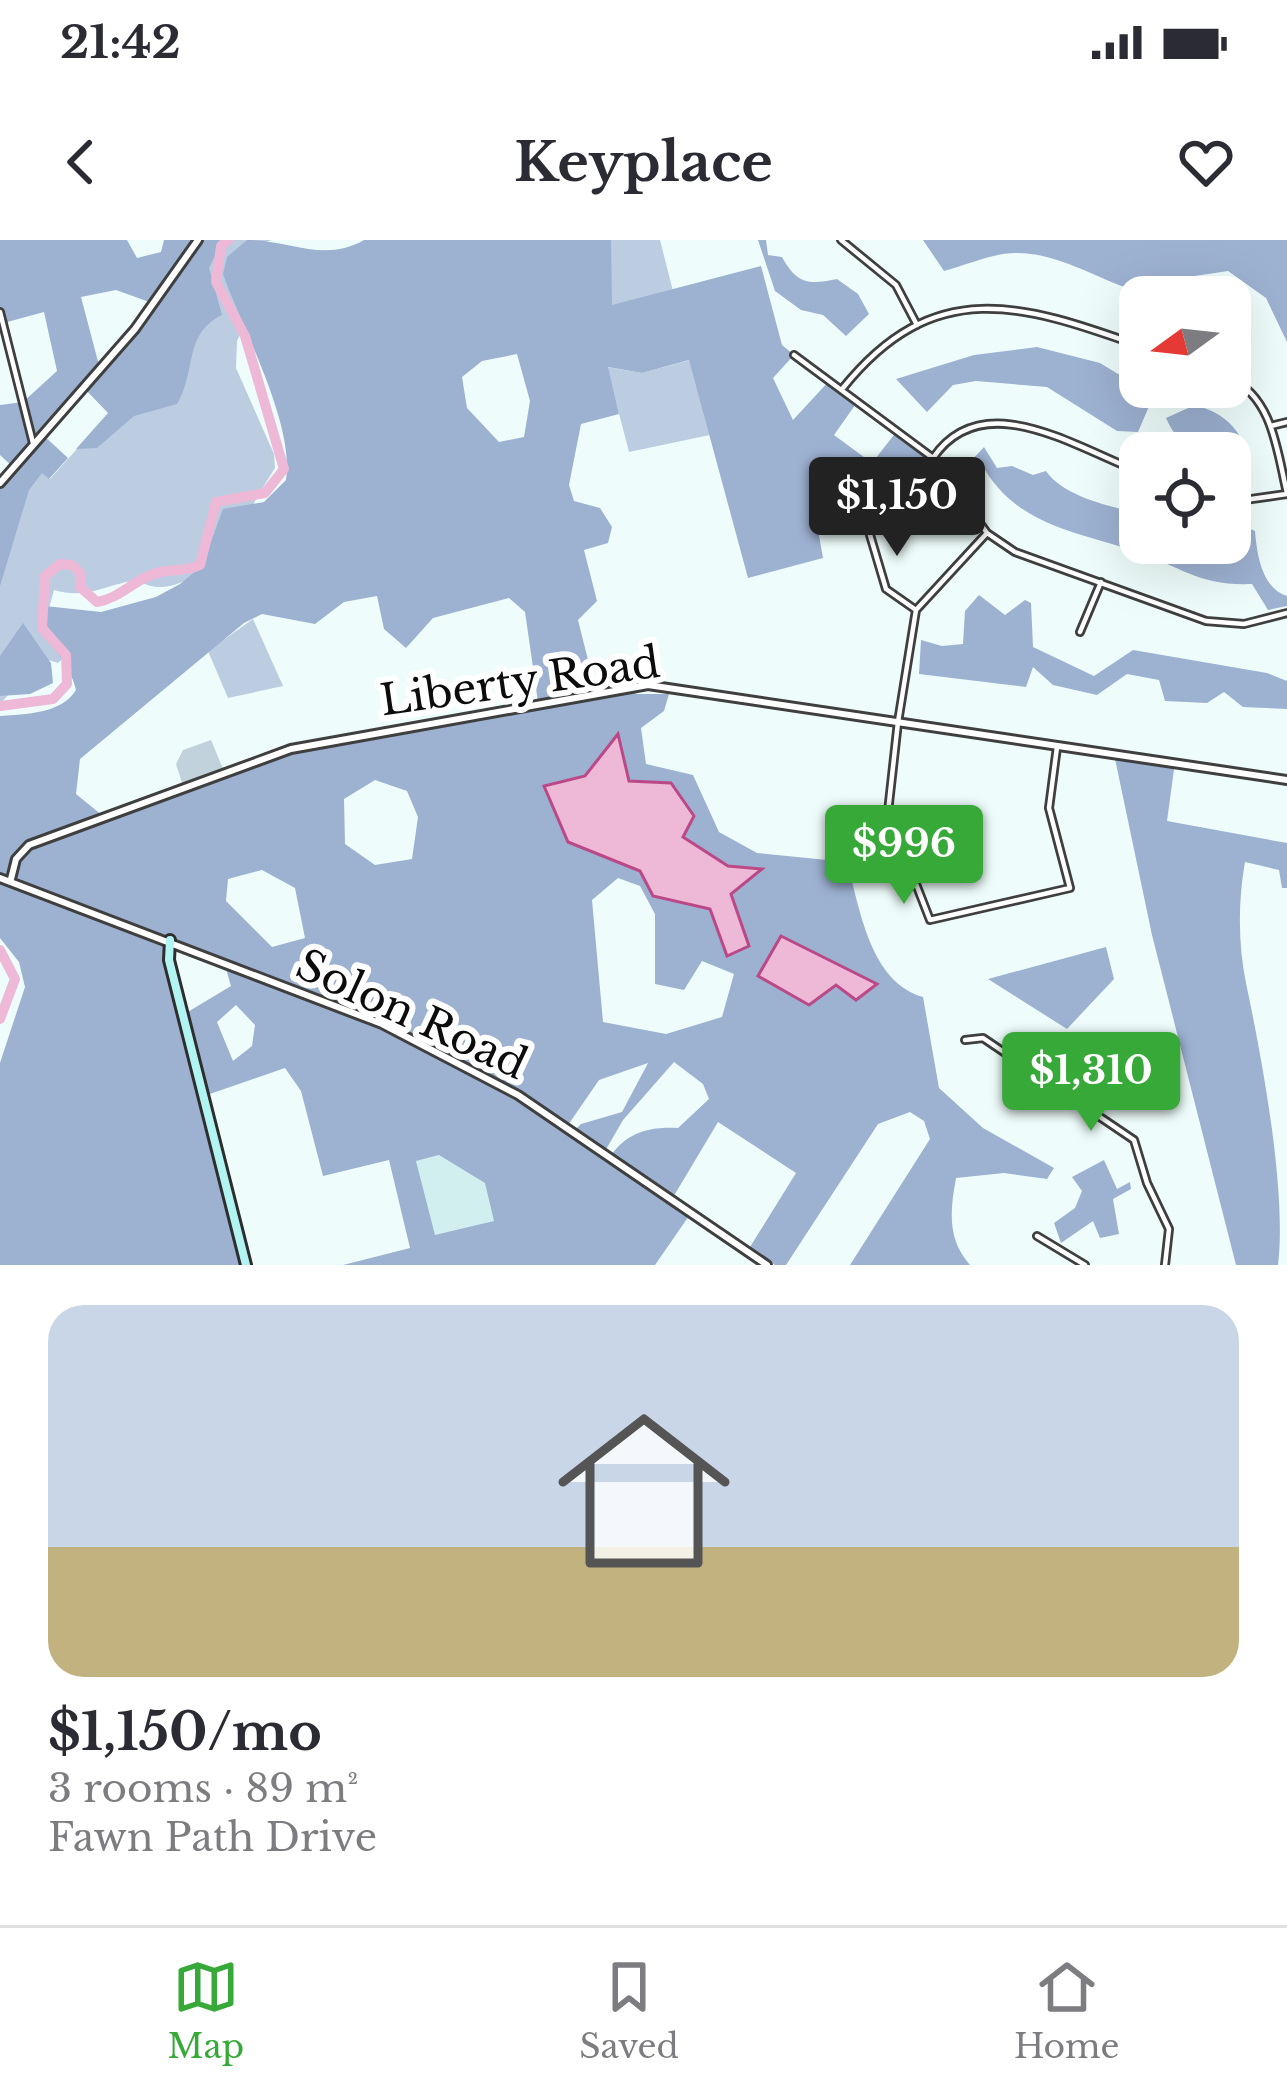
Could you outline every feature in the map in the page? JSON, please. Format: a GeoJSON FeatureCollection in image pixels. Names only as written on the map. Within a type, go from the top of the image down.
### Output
{"type":"FeatureCollection","features":[{"type":"Feature","properties":{"kind":"main road"},"geometry":{"type":"LineString","coordinates":[[170,940],[169,960],[246,1265]]}},
{"type":"Feature","properties":{"kind":"street"},"geometry":{"type":"LineString","coordinates":[[0,483],[135,329],[198,240]]}},
{"type":"Feature","properties":{"kind":"street"},"geometry":{"type":"LineString","coordinates":[[841,240],[896,285],[917,325]]}},
{"type":"Feature","properties":{"kind":"street"},"geometry":{"type":"LineString","coordinates":[[842,388],[876,352],[917,325],[970,309],[1021,307],[1119,339]]}},
{"type":"Feature","properties":{"kind":"street"},"geometry":{"type":"LineString","coordinates":[[0,311],[33,443]]}},
{"type":"Feature","properties":{"kind":"street"},"geometry":{"type":"LineString","coordinates":[[794,356],[933,458],[987,533],[1015,552],[1206,621],[1244,624],[1287,613]]}},
{"type":"Feature","properties":{"kind":"street"},"geometry":{"type":"LineString","coordinates":[[1251,391],[1270,426],[1287,493],[1251,499]]}},
{"type":"Feature","properties":{"kind":"street"},"geometry":{"type":"LineString","coordinates":[[933,458],[957,430],[993,420],[1119,465]]}},
{"type":"Feature","properties":{"kind":"street"},"geometry":{"type":"LineString","coordinates":[[1270,426],[1287,422]]}},
{"type":"Feature","properties":{"kind":"street"},"geometry":{"type":"LineString","coordinates":[[865,518],[886,590],[916,610]]}},
{"type":"Feature","properties":{"kind":"street"},"geometry":{"type":"LineString","coordinates":[[987,533],[916,610],[898,722],[888,812],[930,920],[1070,888],[1049,808],[1057,745]]}},
{"type":"Feature","properties":{"kind":"street"},"geometry":{"type":"LineString","coordinates":[[1080,632],[1101,582]]}},
{"type":"Feature","properties":{"kind":"street","name":"Liberty Road"},"geometry":{"type":"LineString","coordinates":[[11,879],[16,859],[29,844],[254,760],[364,734],[648,686],[1287,780]]}},
{"type":"Feature","properties":{"kind":"street","name":"Solon Road"},"geometry":{"type":"LineString","coordinates":[[0,878],[382,1024],[495,1082],[767,1265]]}},
{"type":"Feature","properties":{"kind":"street"},"geometry":{"type":"LineString","coordinates":[[965,1040],[983,1038],[1134,1140],[1169,1229],[1165,1265]]}},
{"type":"Feature","properties":{"kind":"street"},"geometry":{"type":"LineString","coordinates":[[1089,1108],[1124,1054]]}},
{"type":"Feature","properties":{"kind":"street"},"geometry":{"type":"LineString","coordinates":[[1037,1236],[1085,1265]]}},
{"type":"Feature","properties":{"kind":"shaded area"},"geometry":{"type":"Polygon","coordinates":[[[0,240],[127,240],[137,258],[161,252],[164,240],[223,240],[209,268],[222,315],[201,332],[177,404],[134,416],[97,448],[76,449],[108,413],[84,388],[42,434],[68,458],[49,479],[42,473],[29,490],[0,586],[0,483],[13,467],[0,455],[0,405],[23,402],[57,371],[44,312],[0,324],[0,240]],[[116,290],[81,297],[100,369],[152,303],[116,290]]]}},
{"type":"Feature","properties":{"kind":"shaded area"},"geometry":{"type":"Polygon","coordinates":[[[196,240],[272,240],[244,248],[248,317],[237,341],[236,368],[274,454],[275,468],[215,558],[181,583],[157,587],[131,581],[82,593],[54,590],[48,612],[67,655],[58,663],[42,658],[0,704],[0,479],[21,454],[50,479],[135,384],[139,320],[196,240]]]}},
{"type":"Feature","properties":{"kind":"shaded area"},"geometry":{"type":"Polygon","coordinates":[[[247,240],[335,250],[364,240],[611,240],[612,305],[761,266],[782,345],[794,355],[773,378],[793,420],[830,380],[858,401],[834,435],[872,463],[897,431],[953,480],[917,504],[872,473],[847,469],[821,478],[814,507],[823,558],[748,578],[689,360],[642,373],[608,367],[619,414],[581,424],[569,485],[574,501],[600,508],[612,527],[608,543],[584,550],[597,601],[578,620],[596,692],[634,687],[636,694],[669,694],[664,711],[641,728],[646,764],[693,775],[719,832],[757,853],[847,862],[879,960],[905,989],[923,997],[939,1088],[983,1128],[1054,1168],[1047,1179],[1004,1173],[956,1178],[952,1224],[957,1245],[970,1265],[850,1265],[930,1139],[924,1121],[910,1112],[878,1124],[786,1265],[775,1265],[750,1247],[796,1173],[718,1122],[672,1199],[691,1213],[655,1265],[343,1265],[410,1248],[389,1160],[323,1176],[301,1091],[285,1068],[207,1095],[186,1013],[231,986],[224,962],[170,940],[169,960],[246,1265],[0,1265],[0,1063],[25,987],[19,962],[0,938],[0,716],[52,708],[76,690],[45,627],[45,606],[101,612],[156,597],[202,566],[223,509],[264,502],[286,480],[283,432],[223,274],[227,257],[247,240]],[[517,354],[482,361],[462,377],[467,408],[499,442],[524,437],[530,401],[517,354]],[[377,596],[344,602],[315,624],[262,614],[244,623],[80,759],[76,794],[103,816],[291,749],[538,702],[525,612],[509,598],[433,618],[406,648],[384,629],[377,596]],[[618,735],[585,776],[544,786],[568,842],[640,871],[653,896],[710,909],[760,869],[728,866],[683,836],[694,815],[671,783],[629,782],[618,735]],[[375,780],[344,799],[345,844],[375,865],[412,859],[418,817],[407,791],[375,780]],[[262,870],[228,879],[226,901],[272,947],[305,938],[295,888],[262,870]],[[618,878],[592,900],[603,1022],[666,1034],[722,1017],[734,974],[702,961],[684,990],[655,984],[655,914],[640,886],[618,878]],[[236,1005],[217,1022],[233,1061],[252,1046],[255,1025],[236,1005]],[[674,1062],[623,1120],[604,1153],[610,1157],[639,1133],[678,1128],[709,1099],[703,1084],[674,1062]],[[648,1063],[599,1080],[566,1128],[573,1132],[581,1124],[622,1112],[648,1063]],[[439,1155],[416,1161],[435,1235],[494,1221],[485,1183],[439,1155]]]}},
{"type":"Feature","properties":{"kind":"shaded area"},"geometry":{"type":"Polygon","coordinates":[[[611,240],[660,240],[673,291],[611,306],[611,240]]]}},
{"type":"Feature","properties":{"kind":"shaded area"},"geometry":{"type":"Polygon","coordinates":[[[758,240],[766,240],[768,255],[782,257],[804,280],[837,279],[858,294],[869,314],[846,336],[823,315],[801,310],[775,291],[758,240]]]}},
{"type":"Feature","properties":{"kind":"shaded area"},"geometry":{"type":"Polygon","coordinates":[[[923,240],[1287,240],[1287,342],[1266,298],[1251,287],[1251,276],[1228,271],[1119,276],[1119,284],[1058,260],[1018,253],[944,271],[923,240]]]}},
{"type":"Feature","properties":{"kind":"shaded area"},"geometry":{"type":"Polygon","coordinates":[[[1037,347],[1100,363],[1119,375],[1119,408],[1148,408],[1138,432],[1117,431],[1047,387],[976,381],[953,385],[927,412],[896,379],[974,355],[1037,347]]]}},
{"type":"Feature","properties":{"kind":"shaded area"},"geometry":{"type":"Polygon","coordinates":[[[690,360],[710,435],[629,452],[607,367],[642,373],[690,360]]]}},
{"type":"Feature","properties":{"kind":"shaded area"},"geometry":{"type":"Polygon","coordinates":[[[1188,408],[1202,408],[1229,422],[1237,432],[1174,432],[1166,418],[1188,408]]]}},
{"type":"Feature","properties":{"kind":"shaded area"},"geometry":{"type":"Polygon","coordinates":[[[984,447],[997,468],[1012,466],[1033,475],[1046,471],[1064,488],[1119,508],[1119,546],[1029,513],[1011,501],[981,463],[971,461],[984,447]]]}},
{"type":"Feature","properties":{"kind":"shaded area"},"geometry":{"type":"Polygon","coordinates":[[[1251,529],[1262,570],[1272,586],[1287,596],[1287,606],[1268,610],[1252,584],[1205,579],[1167,564],[1251,564],[1251,529]]]}},
{"type":"Feature","properties":{"kind":"shaded area"},"geometry":{"type":"Polygon","coordinates":[[[979,595],[1005,615],[1025,600],[1031,603],[1033,647],[1094,676],[1133,650],[1267,673],[1287,681],[1287,709],[1243,707],[1224,692],[1207,703],[1165,701],[1159,680],[1127,674],[1097,695],[1053,685],[1033,667],[1026,687],[919,674],[921,640],[942,646],[963,644],[965,611],[979,595]]]}},
{"type":"Feature","properties":{"kind":"shaded area"},"geometry":{"type":"Polygon","coordinates":[[[253,619],[283,686],[228,698],[208,651],[253,619]]]}},
{"type":"Feature","properties":{"kind":"shaded area"},"geometry":{"type":"Polygon","coordinates":[[[23,623],[51,663],[53,683],[30,694],[0,696],[0,656],[23,623]]]}},
{"type":"Feature","properties":{"kind":"shaded area"},"geometry":{"type":"Polygon","coordinates":[[[618,734],[629,781],[671,783],[694,816],[683,837],[728,866],[762,869],[731,894],[749,946],[727,956],[710,909],[653,896],[640,871],[568,842],[544,786],[585,776],[618,734]]]}},
{"type":"Feature","properties":{"kind":"shaded area"},"geometry":{"type":"Polygon","coordinates":[[[211,740],[224,771],[183,786],[176,764],[183,750],[211,740]]]}},
{"type":"Feature","properties":{"kind":"shaded area"},"geometry":{"type":"Polygon","coordinates":[[[1114,754],[1175,762],[1167,821],[1287,843],[1287,888],[1282,888],[1279,870],[1245,862],[1240,907],[1243,968],[1276,1164],[1278,1265],[1236,1265],[1152,935],[1114,754]]]}},
{"type":"Feature","properties":{"kind":"shaded area"},"geometry":{"type":"Polygon","coordinates":[[[781,936],[877,984],[856,1000],[836,985],[809,1005],[758,976],[781,936]]]}},
{"type":"Feature","properties":{"kind":"shaded area"},"geometry":{"type":"Polygon","coordinates":[[[1106,947],[1114,979],[1067,1029],[988,979],[1106,947]]]}},
{"type":"Feature","properties":{"kind":"shaded area"},"geometry":{"type":"Polygon","coordinates":[[[439,1155],[486,1183],[495,1221],[435,1236],[416,1161],[439,1155]]]}},
{"type":"Feature","properties":{"kind":"shaded area"},"geometry":{"type":"Polygon","coordinates":[[[1104,1160],[1117,1189],[1130,1182],[1131,1189],[1113,1199],[1119,1234],[1100,1238],[1093,1221],[1061,1243],[1054,1223],[1075,1208],[1082,1191],[1072,1177],[1104,1160]]]}},
{"type":"Feature","properties":{"kind":"waterway"},"geometry":{"type":"LineString","coordinates":[[0,706],[53,699],[67,684],[66,655],[42,628],[45,576],[60,564],[72,565],[80,573],[80,587],[97,602],[152,574],[200,565],[216,502],[265,493],[284,469],[245,336],[216,282],[221,246],[228,240]]}},
{"type":"Feature","properties":{"kind":"waterway"},"geometry":{"type":"LineString","coordinates":[[0,950],[15,979],[0,1019]]}}]}
